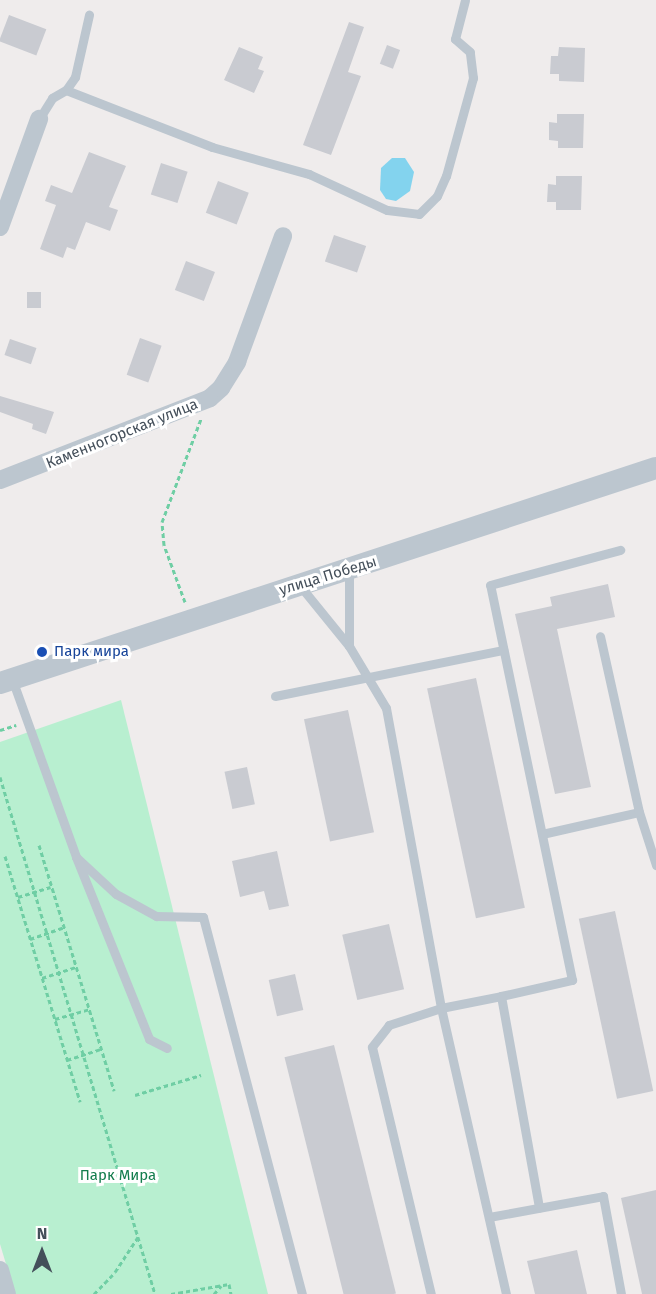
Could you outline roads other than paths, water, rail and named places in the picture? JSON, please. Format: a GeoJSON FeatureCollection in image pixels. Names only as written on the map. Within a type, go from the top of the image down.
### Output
{"type":"FeatureCollection","features":[{"type":"Feature","properties":{"kind":"street"},"geometry":{"type":"LineString","coordinates":[[0,227],[39,119]]}},
{"type":"Feature","properties":{"kind":"street","name":"Каменногорская улица"},"geometry":{"type":"LineString","coordinates":[[0,480],[210,398],[221,388],[237,362],[283,236]]}},
{"type":"Feature","properties":{"kind":"street","name":"улица Победы"},"geometry":{"type":"LineString","coordinates":[[6,681],[656,468]]}},
{"type":"Feature","properties":{"kind":"street"},"geometry":{"type":"LineString","coordinates":[[0,1270],[7,1294]]}},
{"type":"Feature","properties":{"kind":"lane"},"geometry":{"type":"LineString","coordinates":[[66,90],[212,147],[309,174],[387,210],[419,214],[437,196],[446,176],[473,78],[470,52],[455,39],[465,0]]}},
{"type":"Feature","properties":{"kind":"lane"},"geometry":{"type":"LineString","coordinates":[[39,119],[52,98],[66,90],[75,77],[89,15]]}},
{"type":"Feature","properties":{"kind":"lane"},"geometry":{"type":"LineString","coordinates":[[430,1294],[372,1047],[389,1025],[441,1008],[573,980],[490,585],[620,550]]}},
{"type":"Feature","properties":{"kind":"lane"},"geometry":{"type":"LineString","coordinates":[[349,570],[349,646]]}},
{"type":"Feature","properties":{"kind":"lane"},"geometry":{"type":"LineString","coordinates":[[300,585],[349,646],[386,708],[441,1008],[506,1294]]}},
{"type":"Feature","properties":{"kind":"lane"},"geometry":{"type":"LineString","coordinates":[[600,636],[639,812],[656,865]]}},
{"type":"Feature","properties":{"kind":"lane"},"geometry":{"type":"LineString","coordinates":[[275,696],[368,675],[503,650]]}},
{"type":"Feature","properties":{"kind":"lane"},"geometry":{"type":"LineString","coordinates":[[6,681],[149,1040],[168,1048]]}},
{"type":"Feature","properties":{"kind":"lane"},"geometry":{"type":"LineString","coordinates":[[542,834],[639,812]]}},
{"type":"Feature","properties":{"kind":"lane"},"geometry":{"type":"LineString","coordinates":[[76,857],[116,894],[156,916],[203,917],[302,1294]]}},
{"type":"Feature","properties":{"kind":"lane"},"geometry":{"type":"LineString","coordinates":[[501,996],[539,1208]]}},
{"type":"Feature","properties":{"kind":"lane"},"geometry":{"type":"LineString","coordinates":[[489,1217],[603,1196],[621,1294]]}},
{"type":"Feature","properties":{"kind":"water"},"geometry":{"type":"Polygon","coordinates":[[[392,158],[405,158],[414,172],[410,191],[396,201],[386,199],[380,190],[381,168],[392,158]]]}},
{"type":"Feature","properties":{"kind":"place","name":"Парк мира"},"geometry":{"type":"Point","coordinates":[42,652]}},
{"type":"Feature","properties":{"kind":"park label","name":"Парк Мира"},"geometry":{"type":"Point","coordinates":[118,1176]}}]}
